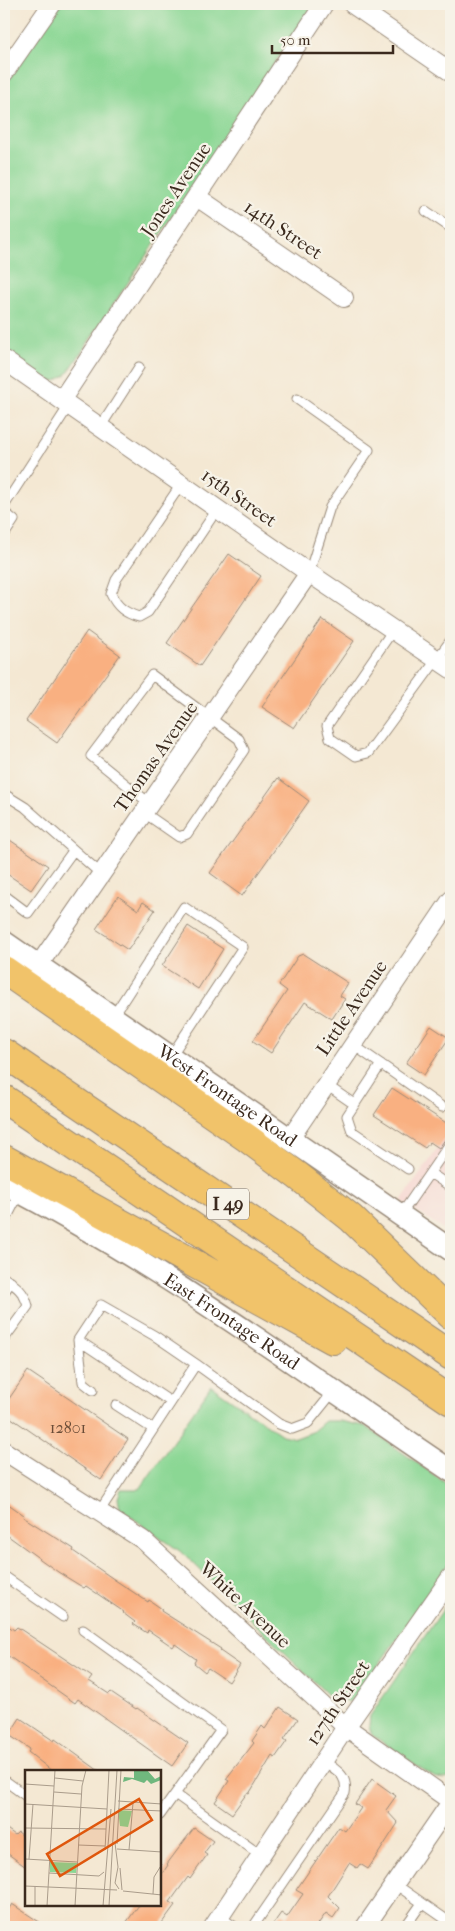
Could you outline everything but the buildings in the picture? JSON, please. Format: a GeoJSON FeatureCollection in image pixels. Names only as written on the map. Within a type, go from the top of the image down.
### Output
{"type":"FeatureCollection","features":[{"type":"Feature","properties":{"kind":"highway"},"geometry":{"type":"LineString","coordinates":[[4,970],[247,1138],[298,1176],[351,1218],[451,1315]]}},
{"type":"Feature","properties":{"kind":"highway","name":"I 49"},"geometry":{"type":"LineString","coordinates":[[4,1053],[451,1356]]}},
{"type":"Feature","properties":{"kind":"highway","name":"I 49"},"geometry":{"type":"LineString","coordinates":[[4,1099],[451,1401]]}},
{"type":"Feature","properties":{"kind":"highway"},"geometry":{"type":"LineString","coordinates":[[4,1159],[274,1309],[402,1376],[418,1379]]}},
{"type":"Feature","properties":{"kind":"street"},"geometry":{"type":"LineString","coordinates":[[4,72],[52,4]]}},
{"type":"Feature","properties":{"kind":"street","name":"Jones Avenue"},"geometry":{"type":"LineString","coordinates":[[66,402],[197,197],[324,4]]}},
{"type":"Feature","properties":{"kind":"street"},"geometry":{"type":"LineString","coordinates":[[352,4],[451,72]]}},
{"type":"Feature","properties":{"kind":"street","name":"14th Street"},"geometry":{"type":"LineString","coordinates":[[197,197],[344,298]]}},
{"type":"Feature","properties":{"kind":"street","name":"15th Street"},"geometry":{"type":"LineString","coordinates":[[4,360],[444,664]]}},
{"type":"Feature","properties":{"kind":"street","name":"Thomas Avenue"},"geometry":{"type":"LineString","coordinates":[[38,966],[100,873],[310,573]]}},
{"type":"Feature","properties":{"kind":"street","name":"Little Avenue"},"geometry":{"type":"LineString","coordinates":[[289,1140],[451,900]]}},
{"type":"Feature","properties":{"kind":"street","name":"West Frontage Road"},"geometry":{"type":"LineString","coordinates":[[4,942],[451,1250]]}},
{"type":"Feature","properties":{"kind":"street","name":"East Frontage Road"},"geometry":{"type":"LineString","coordinates":[[12,1188],[174,1284],[451,1471]]}},
{"type":"Feature","properties":{"kind":"street","name":"White Avenue"},"geometry":{"type":"LineString","coordinates":[[4,1451],[143,1540],[346,1727],[451,1802]]}},
{"type":"Feature","properties":{"kind":"street","name":"127th Street"},"geometry":{"type":"LineString","coordinates":[[216,1922],[262,1856],[346,1727],[451,1576]]}},
{"type":"Feature","properties":{"kind":"street"},"geometry":{"type":"LineString","coordinates":[[365,1927],[451,1802]]}},
{"type":"Feature","properties":{"kind":"lane"},"geometry":{"type":"LineString","coordinates":[[426,211],[451,228]]}},
{"type":"Feature","properties":{"kind":"lane"},"geometry":{"type":"LineString","coordinates":[[101,426],[139,367]]}},
{"type":"Feature","properties":{"kind":"lane"},"geometry":{"type":"LineString","coordinates":[[297,399],[369,450],[330,507],[310,573]]}},
{"type":"Feature","properties":{"kind":"lane"},"geometry":{"type":"LineString","coordinates":[[4,506],[66,402]]}},
{"type":"Feature","properties":{"kind":"lane"},"geometry":{"type":"LineString","coordinates":[[182,483],[116,580],[111,594],[116,604],[128,614],[139,616],[148,612],[218,508]]}},
{"type":"Feature","properties":{"kind":"lane"},"geometry":{"type":"LineString","coordinates":[[4,512],[14,520],[4,535]]}},
{"type":"Feature","properties":{"kind":"lane"},"geometry":{"type":"LineString","coordinates":[[393,630],[327,726],[330,738],[356,756],[368,753],[444,664],[451,640]]}},
{"type":"Feature","properties":{"kind":"lane"},"geometry":{"type":"LineString","coordinates":[[152,675],[210,716],[239,738],[244,750],[187,834],[179,837],[91,756],[152,675]]}},
{"type":"Feature","properties":{"kind":"lane"},"geometry":{"type":"LineString","coordinates":[[4,794],[25,807],[100,873]]}},
{"type":"Feature","properties":{"kind":"lane"},"geometry":{"type":"LineString","coordinates":[[4,895],[28,913],[73,851]]}},
{"type":"Feature","properties":{"kind":"lane"},"geometry":{"type":"LineString","coordinates":[[112,1018],[184,907],[243,947],[171,1057]]}},
{"type":"Feature","properties":{"kind":"lane"},"geometry":{"type":"LineString","coordinates":[[352,1044],[442,1107]]}},
{"type":"Feature","properties":{"kind":"lane"},"geometry":{"type":"LineString","coordinates":[[381,1064],[347,1116],[352,1131],[408,1169]]}},
{"type":"Feature","properties":{"kind":"lane"},"geometry":{"type":"LineString","coordinates":[[325,1084],[354,1104]]}},
{"type":"Feature","properties":{"kind":"lane"},"geometry":{"type":"LineString","coordinates":[[400,1216],[451,1142]]}},
{"type":"Feature","properties":{"kind":"lane"},"geometry":{"type":"LineString","coordinates":[[430,1173],[451,1187]]}},
{"type":"Feature","properties":{"kind":"lane"},"geometry":{"type":"LineString","coordinates":[[4,1223],[12,1188]]}},
{"type":"Feature","properties":{"kind":"lane"},"geometry":{"type":"LineString","coordinates":[[4,1292],[7,1280],[25,1296],[28,1306],[4,1339]]}},
{"type":"Feature","properties":{"kind":"lane"},"geometry":{"type":"LineString","coordinates":[[93,1390],[83,1382],[78,1340],[101,1305],[155,1336],[279,1424],[292,1429],[308,1423],[333,1392]]}},
{"type":"Feature","properties":{"kind":"lane"},"geometry":{"type":"LineString","coordinates":[[78,1340],[171,1402]]}},
{"type":"Feature","properties":{"kind":"lane"},"geometry":{"type":"LineString","coordinates":[[99,1512],[196,1364]]}},
{"type":"Feature","properties":{"kind":"lane"},"geometry":{"type":"LineString","coordinates":[[116,1405],[153,1429]]}},
{"type":"Feature","properties":{"kind":"lane"},"geometry":{"type":"LineString","coordinates":[[4,1576],[63,1617]]}},
{"type":"Feature","properties":{"kind":"lane"},"geometry":{"type":"LineString","coordinates":[[83,1630],[221,1730],[161,1814]]}},
{"type":"Feature","properties":{"kind":"lane"},"geometry":{"type":"LineString","coordinates":[[253,1927],[345,1793],[347,1784],[344,1775],[324,1761]]}},
{"type":"Feature","properties":{"kind":"lane"},"geometry":{"type":"LineString","coordinates":[[4,1780],[25,1795]]}},
{"type":"Feature","properties":{"kind":"lane"},"geometry":{"type":"LineString","coordinates":[[175,1794],[262,1856]]}},
{"type":"Feature","properties":{"kind":"lane"},"geometry":{"type":"LineString","coordinates":[[395,1884],[451,1923]]}},
{"type":"Feature","properties":{"kind":"lane"},"geometry":{"type":"LineString","coordinates":[[405,1927],[422,1903]]}},
{"type":"Feature","properties":{"kind":"lane"},"geometry":{"type":"LineString","coordinates":[[216,1922],[234,1927]]}},
{"type":"Feature","properties":{"kind":"shaded area"},"geometry":{"type":"Polygon","coordinates":[[[451,1130],[451,1234],[401,1201],[451,1130]]]}},
{"type":"Feature","properties":{"kind":"green space"},"geometry":{"type":"Polygon","coordinates":[[[61,4],[314,4],[67,374],[56,381],[49,381],[4,350],[4,86],[61,4]]]}},
{"type":"Feature","properties":{"kind":"green space"},"geometry":{"type":"Polygon","coordinates":[[[211,1386],[282,1435],[296,1438],[312,1432],[325,1421],[340,1421],[365,1426],[451,1487],[451,1560],[358,1695],[349,1702],[332,1699],[184,1554],[120,1509],[118,1498],[121,1489],[140,1489],[211,1386]]]}},
{"type":"Feature","properties":{"kind":"green space"},"geometry":{"type":"Polygon","coordinates":[[[451,1598],[451,1778],[443,1779],[434,1777],[372,1735],[369,1726],[370,1716],[451,1598]]]}}]}
